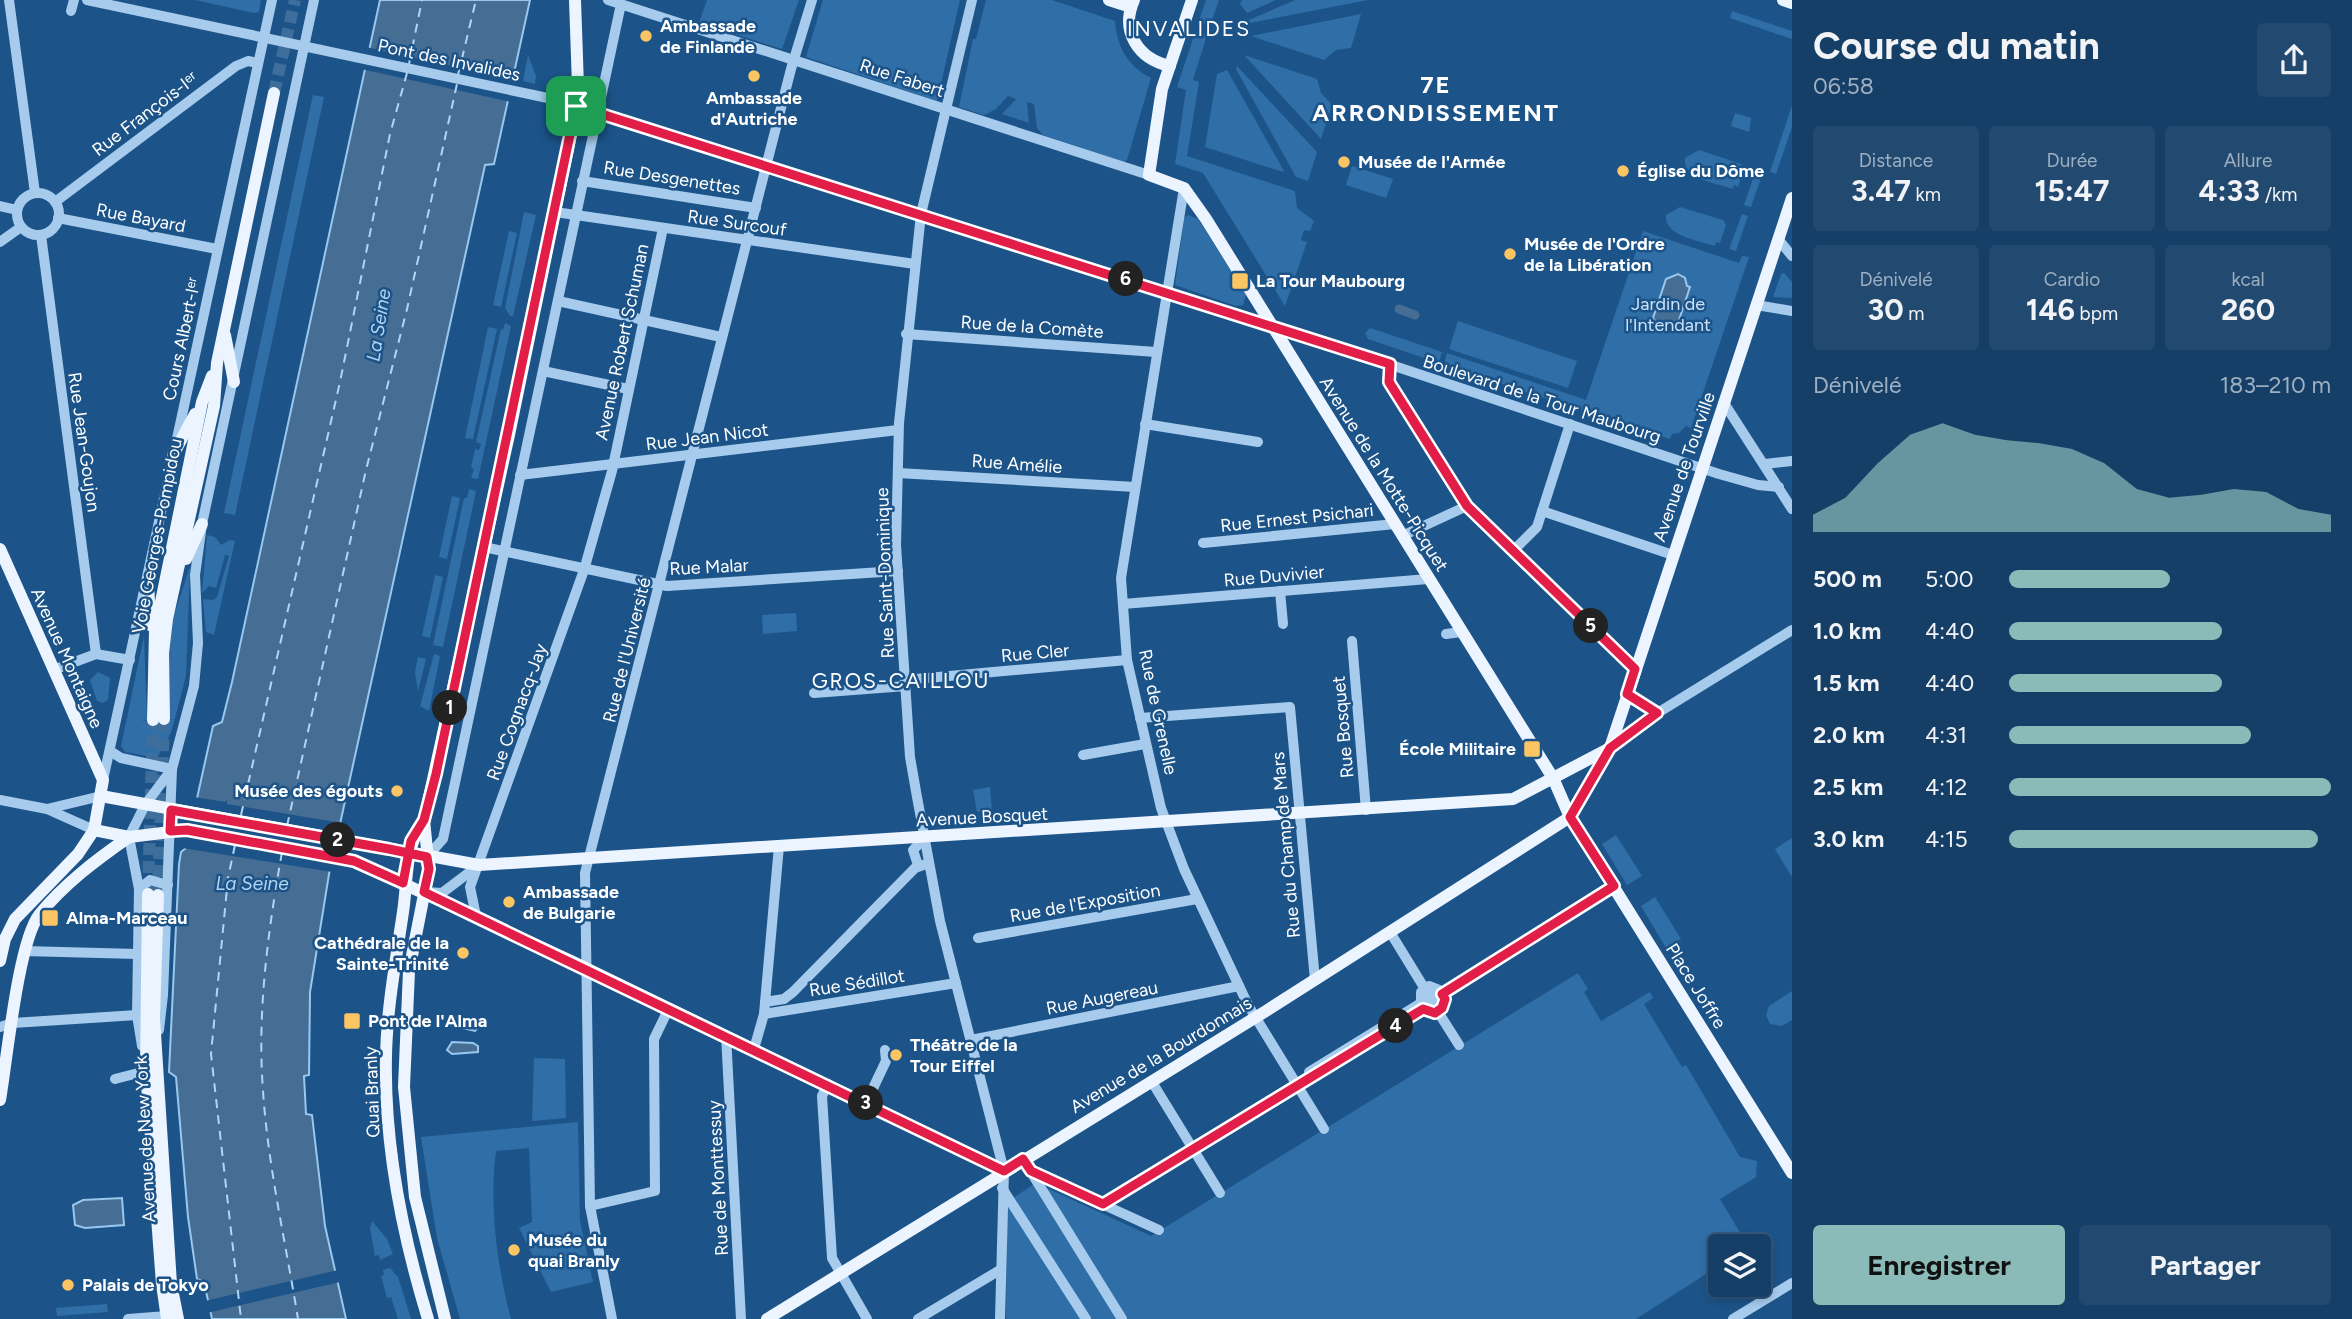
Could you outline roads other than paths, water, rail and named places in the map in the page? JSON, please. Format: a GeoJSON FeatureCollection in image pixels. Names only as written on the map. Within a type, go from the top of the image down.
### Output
{"type":"FeatureCollection","features":[{"type":"Feature","properties":{"kind":"main road"},"geometry":{"type":"LineString","coordinates":[[424,820],[576,106],[575,0]]}},
{"type":"Feature","properties":{"kind":"main road"},"geometry":{"type":"LineString","coordinates":[[1109,0],[1132,4],[1129,25],[1136,45],[1150,59],[1170,66]]}},
{"type":"Feature","properties":{"kind":"main road"},"geometry":{"type":"LineString","coordinates":[[1149,174],[1163,89],[1192,0]]}},
{"type":"Feature","properties":{"kind":"main road"},"geometry":{"type":"LineString","coordinates":[[1783,0],[1792,3]]}},
{"type":"Feature","properties":{"kind":"main road","name":"Voie Georges-Pompidou"},"geometry":{"type":"LineString","coordinates":[[217,363],[202,402],[158,609],[152,659],[158,719],[163,653],[175,585],[214,406],[217,363],[274,93]]}},
{"type":"Feature","properties":{"kind":"main road","name":"Rue Fabert"},"geometry":{"type":"LineString","coordinates":[[1149,174],[1184,188]]}},
{"type":"Feature","properties":{"kind":"main road","name":"Avenue de la Motte-Picquet"},"geometry":{"type":"LineString","coordinates":[[1184,188],[1553,778],[1570,817]]}},
{"type":"Feature","properties":{"kind":"main road","name":"Avenue de Tourville"},"geometry":{"type":"LineString","coordinates":[[1570,817],[1610,748],[1792,199]]}},
{"type":"Feature","properties":{"kind":"main road"},"geometry":{"type":"LineString","coordinates":[[224,329],[234,382]]}},
{"type":"Feature","properties":{"kind":"main road"},"geometry":{"type":"LineString","coordinates":[[173,455],[202,402]]}},
{"type":"Feature","properties":{"kind":"main road"},"geometry":{"type":"LineString","coordinates":[[175,585],[202,524]]}},
{"type":"Feature","properties":{"kind":"main road","name":"Avenue Montaigne"},"geometry":{"type":"LineString","coordinates":[[3,556],[53,670],[104,775]]}},
{"type":"Feature","properties":{"kind":"main road"},"geometry":{"type":"LineString","coordinates":[[148,580],[152,659]]}},
{"type":"Feature","properties":{"kind":"main road","name":"Avenue Bosquet"},"geometry":{"type":"LineString","coordinates":[[409,853],[479,865],[1513,799],[1610,748]]}},
{"type":"Feature","properties":{"kind":"main road"},"geometry":{"type":"LineString","coordinates":[[24,951],[1,952],[15,919],[78,854],[94,830],[104,775]]}},
{"type":"Feature","properties":{"kind":"main road"},"geometry":{"type":"LineString","coordinates":[[101,796],[409,853]]}},
{"type":"Feature","properties":{"kind":"main road","name":"Place Joffre"},"geometry":{"type":"LineString","coordinates":[[1570,817],[1792,1173]]}},
{"type":"Feature","properties":{"kind":"main road","name":"Avenue de la Bourdonnais"},"geometry":{"type":"LineString","coordinates":[[767,1319],[1255,1018],[1570,817]]}},
{"type":"Feature","properties":{"kind":"main road","name":"Quai Branly"},"geometry":{"type":"LineString","coordinates":[[424,820],[414,835],[403,883],[404,903],[389,1003],[386,1058],[388,1112],[398,1203],[410,1258],[428,1319]]}},
{"type":"Feature","properties":{"kind":"main road","name":"Quai Branly"},"geometry":{"type":"LineString","coordinates":[[424,820],[429,869],[409,971],[404,1053],[408,1137],[415,1197],[426,1253],[445,1319]]}},
{"type":"Feature","properties":{"kind":"main road"},"geometry":{"type":"LineString","coordinates":[[94,830],[129,837],[187,830],[354,861],[726,1035],[825,1090],[866,1103],[1004,1171]]}},
{"type":"Feature","properties":{"kind":"main road"},"geometry":{"type":"LineString","coordinates":[[0,1100],[6,1025],[24,951],[38,917],[85,868],[129,837]]}},
{"type":"Feature","properties":{"kind":"main road"},"geometry":{"type":"LineString","coordinates":[[148,893],[156,1054]]}},
{"type":"Feature","properties":{"kind":"main road"},"geometry":{"type":"LineString","coordinates":[[146,1071],[148,893]]}},
{"type":"Feature","properties":{"kind":"main road","name":"Avenue de New York"},"geometry":{"type":"LineString","coordinates":[[156,1054],[171,1318]]}},
{"type":"Feature","properties":{"kind":"main road","name":"Avenue de New York"},"geometry":{"type":"LineString","coordinates":[[146,1071],[162,1284],[171,1318]]}},
{"type":"Feature","properties":{"kind":"street"},"geometry":{"type":"LineString","coordinates":[[9,0],[36,193]]}},
{"type":"Feature","properties":{"kind":"street"},"geometry":{"type":"LineString","coordinates":[[71,11],[74,0]]}},
{"type":"Feature","properties":{"kind":"street","name":"Pont des Invalides"},"geometry":{"type":"LineString","coordinates":[[87,0],[532,94],[576,106]]}},
{"type":"Feature","properties":{"kind":"street","name":"Cours Albert-Iᵉʳ"},"geometry":{"type":"LineString","coordinates":[[104,775],[272,0]]}},
{"type":"Feature","properties":{"kind":"street"},"geometry":{"type":"LineString","coordinates":[[129,837],[145,805],[172,769],[194,686],[198,643],[195,575],[202,524],[314,0]]}},
{"type":"Feature","properties":{"kind":"street","name":"Rue Fabert"},"geometry":{"type":"LineString","coordinates":[[608,0],[946,111],[1149,174]]}},
{"type":"Feature","properties":{"kind":"street","name":"Rue de l'Université"},"geometry":{"type":"LineString","coordinates":[[612,1319],[590,1206],[585,873],[793,60],[812,0]]}},
{"type":"Feature","properties":{"kind":"street","name":"Rue Saint-Dominique"},"geometry":{"type":"LineString","coordinates":[[972,0],[921,214],[906,334],[898,430],[898,571],[910,757],[929,863],[956,983],[1004,1171],[1000,1319]]}},
{"type":"Feature","properties":{"kind":"street"},"geometry":{"type":"LineString","coordinates":[[427,857],[443,839],[621,4]]}},
{"type":"Feature","properties":{"kind":"street","name":"Rue François-Iᵉʳ"},"geometry":{"type":"LineString","coordinates":[[55,201],[236,66],[248,61],[258,63]]}},
{"type":"Feature","properties":{"kind":"street","name":"Boulevard de la Tour Maubourg"},"geometry":{"type":"LineString","coordinates":[[576,106],[1272,325],[1702,468],[1758,485],[1779,487]]}},
{"type":"Feature","properties":{"kind":"street","name":"Rue Desgenettes"},"geometry":{"type":"LineString","coordinates":[[583,181],[756,208]]}},
{"type":"Feature","properties":{"kind":"street","name":"Rue de Grenelle"},"geometry":{"type":"LineString","coordinates":[[1184,188],[1121,578],[1126,660],[1161,808],[1197,899],[1255,1018],[1324,1129]]}},
{"type":"Feature","properties":{"kind":"street"},"geometry":{"type":"LineString","coordinates":[[36,193],[55,201],[58,218],[52,229],[41,235],[28,233],[21,227],[17,210],[24,198],[36,193]]}},
{"type":"Feature","properties":{"kind":"street"},"geometry":{"type":"LineString","coordinates":[[0,206],[17,210]]}},
{"type":"Feature","properties":{"kind":"street","name":"Rue Surcouf"},"geometry":{"type":"LineString","coordinates":[[555,212],[915,264]]}},
{"type":"Feature","properties":{"kind":"street","name":"Rue Bayard"},"geometry":{"type":"LineString","coordinates":[[58,218],[218,249]]}},
{"type":"Feature","properties":{"kind":"street"},"geometry":{"type":"LineString","coordinates":[[0,242],[21,227]]}},
{"type":"Feature","properties":{"kind":"street","name":"Avenue Robert Schuman"},"geometry":{"type":"LineString","coordinates":[[584,570],[614,463],[663,228]]}},
{"type":"Feature","properties":{"kind":"street","name":"Rue Jean-Goujon"},"geometry":{"type":"LineString","coordinates":[[41,235],[96,654]]}},
{"type":"Feature","properties":{"kind":"street"},"geometry":{"type":"LineString","coordinates":[[1778,239],[1792,256]]}},
{"type":"Feature","properties":{"kind":"street"},"geometry":{"type":"LineString","coordinates":[[558,301],[721,337]]}},
{"type":"Feature","properties":{"kind":"street"},"geometry":{"type":"LineString","coordinates":[[1756,305],[1792,310]]}},
{"type":"Feature","properties":{"kind":"street","name":"Rue de la Comète"},"geometry":{"type":"LineString","coordinates":[[906,334],[1156,352]]}},
{"type":"Feature","properties":{"kind":"street"},"geometry":{"type":"LineString","coordinates":[[1390,364],[1389,382],[1467,506],[1635,669]]}},
{"type":"Feature","properties":{"kind":"street"},"geometry":{"type":"LineString","coordinates":[[543,371],[628,389]]}},
{"type":"Feature","properties":{"kind":"street"},"geometry":{"type":"LineString","coordinates":[[1724,403],[1792,509]]}},
{"type":"Feature","properties":{"kind":"street"},"geometry":{"type":"LineString","coordinates":[[1145,424],[1258,442]]}},
{"type":"Feature","properties":{"kind":"street"},"geometry":{"type":"LineString","coordinates":[[1513,551],[1536,527],[1570,424]]}},
{"type":"Feature","properties":{"kind":"street","name":"Rue Jean Nicot"},"geometry":{"type":"LineString","coordinates":[[520,475],[898,430]]}},
{"type":"Feature","properties":{"kind":"street"},"geometry":{"type":"LineString","coordinates":[[1765,464],[1792,461]]}},
{"type":"Feature","properties":{"kind":"street","name":"Rue Amélie"},"geometry":{"type":"LineString","coordinates":[[898,473],[1135,488]]}},
{"type":"Feature","properties":{"kind":"street","name":"Rue Ernest Psichari"},"geometry":{"type":"LineString","coordinates":[[1203,543],[1398,530],[1467,506]]}},
{"type":"Feature","properties":{"kind":"street"},"geometry":{"type":"LineString","coordinates":[[1542,511],[1673,555]]}},
{"type":"Feature","properties":{"kind":"street","name":"Rue Malar"},"geometry":{"type":"LineString","coordinates":[[484,547],[659,586],[898,571]]}},
{"type":"Feature","properties":{"kind":"street","name":"Rue Cognacq-Jay"},"geometry":{"type":"LineString","coordinates":[[476,916],[469,894],[584,570]]}},
{"type":"Feature","properties":{"kind":"street","name":"Rue Duvivier"},"geometry":{"type":"LineString","coordinates":[[1123,604],[1429,579]]}},
{"type":"Feature","properties":{"kind":"street"},"geometry":{"type":"LineString","coordinates":[[1280,591],[1283,624]]}},
{"type":"Feature","properties":{"kind":"street"},"geometry":{"type":"LineString","coordinates":[[1610,748],[1657,713],[1792,630]]}},
{"type":"Feature","properties":{"kind":"street"},"geometry":{"type":"LineString","coordinates":[[1446,634],[1461,632]]}},
{"type":"Feature","properties":{"kind":"street","name":"Rue Bosquet"},"geometry":{"type":"LineString","coordinates":[[1352,641],[1366,810]]}},
{"type":"Feature","properties":{"kind":"street"},"geometry":{"type":"LineString","coordinates":[[53,670],[96,654],[130,660]]}},
{"type":"Feature","properties":{"kind":"street","name":"Rue Cler"},"geometry":{"type":"LineString","coordinates":[[814,693],[1126,660]]}},
{"type":"Feature","properties":{"kind":"street"},"geometry":{"type":"LineString","coordinates":[[1627,694],[1657,713]]}},
{"type":"Feature","properties":{"kind":"street","name":"Rue du Champ de Mars"},"geometry":{"type":"LineString","coordinates":[[1140,718],[1290,707],[1315,980]]}},
{"type":"Feature","properties":{"kind":"street"},"geometry":{"type":"LineString","coordinates":[[1083,755],[1145,744]]}},
{"type":"Feature","properties":{"kind":"street"},"geometry":{"type":"LineString","coordinates":[[110,751],[121,758],[172,769]]}},
{"type":"Feature","properties":{"kind":"street","name":"Avenue de New York"},"geometry":{"type":"LineString","coordinates":[[156,1054],[163,995],[172,769]]}},
{"type":"Feature","properties":{"kind":"street"},"geometry":{"type":"LineString","coordinates":[[47,809],[101,796]]}},
{"type":"Feature","properties":{"kind":"street"},"geometry":{"type":"LineString","coordinates":[[0,800],[47,809],[94,830]]}},
{"type":"Feature","properties":{"kind":"street","name":"Avenue de New York"},"geometry":{"type":"LineString","coordinates":[[129,837],[148,893],[136,954],[137,1015],[146,1071]]}},
{"type":"Feature","properties":{"kind":"street"},"geometry":{"type":"LineString","coordinates":[[918,865],[913,850],[925,838]]}},
{"type":"Feature","properties":{"kind":"street"},"geometry":{"type":"LineString","coordinates":[[754,1049],[764,1014],[779,846]]}},
{"type":"Feature","properties":{"kind":"street"},"geometry":{"type":"LineString","coordinates":[[765,1002],[784,999],[793,992],[918,865],[929,863]]}},
{"type":"Feature","properties":{"kind":"street"},"geometry":{"type":"LineString","coordinates":[[424,892],[442,893],[479,865]]}},
{"type":"Feature","properties":{"kind":"street"},"geometry":{"type":"LineString","coordinates":[[148,893],[150,880],[168,885]]}},
{"type":"Feature","properties":{"kind":"street"},"geometry":{"type":"LineString","coordinates":[[1311,1076],[1614,886]]}},
{"type":"Feature","properties":{"kind":"street","name":"Rue de l'Exposition"},"geometry":{"type":"LineString","coordinates":[[978,938],[1197,899]]}},
{"type":"Feature","properties":{"kind":"street"},"geometry":{"type":"LineString","coordinates":[[1390,932],[1459,1045]]}},
{"type":"Feature","properties":{"kind":"street"},"geometry":{"type":"LineString","coordinates":[[24,951],[136,954]]}},
{"type":"Feature","properties":{"kind":"street","name":"Rue Sédillot"},"geometry":{"type":"LineString","coordinates":[[764,1014],[956,983]]}},
{"type":"Feature","properties":{"kind":"street","name":"Rue Augereau"},"geometry":{"type":"LineString","coordinates":[[971,1040],[1239,986]]}},
{"type":"Feature","properties":{"kind":"street"},"geometry":{"type":"LineString","coordinates":[[1311,1076],[1309,1072],[1421,1003],[1421,992],[1429,986],[1445,999],[1438,1011]]}},
{"type":"Feature","properties":{"kind":"street"},"geometry":{"type":"LineString","coordinates":[[793,992],[796,1009]]}},
{"type":"Feature","properties":{"kind":"street"},"geometry":{"type":"LineString","coordinates":[[590,1206],[655,1191],[654,1039],[669,1008]]}},
{"type":"Feature","properties":{"kind":"street"},"geometry":{"type":"LineString","coordinates":[[1103,1204],[1423,1009],[1438,1011]]}},
{"type":"Feature","properties":{"kind":"street"},"geometry":{"type":"LineString","coordinates":[[6,1025],[137,1015]]}},
{"type":"Feature","properties":{"kind":"street","name":"Rue de Monttessuy"},"geometry":{"type":"LineString","coordinates":[[726,1035],[741,1319]]}},
{"type":"Feature","properties":{"kind":"street"},"geometry":{"type":"LineString","coordinates":[[866,1103],[886,1061],[885,1050]]}},
{"type":"Feature","properties":{"kind":"street"},"geometry":{"type":"LineString","coordinates":[[116,1079],[146,1071]]}},
{"type":"Feature","properties":{"kind":"street"},"geometry":{"type":"LineString","coordinates":[[1152,1082],[1220,1193]]}},
{"type":"Feature","properties":{"kind":"street"},"geometry":{"type":"LineString","coordinates":[[825,1090],[832,1258],[867,1319]]}},
{"type":"Feature","properties":{"kind":"street"},"geometry":{"type":"LineString","coordinates":[[1023,1159],[1122,1319]]}},
{"type":"Feature","properties":{"kind":"street"},"geometry":{"type":"LineString","coordinates":[[1031,1171],[1160,1230]]}},
{"type":"Feature","properties":{"kind":"street"},"geometry":{"type":"LineString","coordinates":[[1002,1188],[1086,1319]]}},
{"type":"Feature","properties":{"kind":"street"},"geometry":{"type":"LineString","coordinates":[[918,1319],[1000,1270]]}},
{"type":"Feature","properties":{"kind":"street"},"geometry":{"type":"LineString","coordinates":[[1733,1319],[1792,1283]]}},
{"type":"Feature","properties":{"kind":"street"},"geometry":{"type":"LineString","coordinates":[[128,1319],[171,1318]]}},
{"type":"Feature","properties":{"kind":"water","name":"La Seine"},"geometry":{"type":"Polygon","coordinates":[[[380,0],[530,0],[494,164],[485,165],[329,874],[310,992],[309,1075],[304,1076],[306,1114],[312,1115],[325,1226],[346,1319],[212,1319],[204,1282],[197,1279],[188,1217],[176,1077],[169,1072],[179,864],[181,852],[186,848],[213,726],[222,722],[232,682],[380,0]]]}},
{"type":"Feature","properties":{"kind":"water"},"geometry":{"type":"Polygon","coordinates":[[[1678,274],[1685,278],[1687,286],[1690,287],[1677,326],[1662,332],[1653,318],[1666,279],[1678,274]]]}},
{"type":"Feature","properties":{"kind":"water"},"geometry":{"type":"Polygon","coordinates":[[[453,1017],[475,1018],[479,1026],[475,1031],[449,1025],[453,1017]]]}},
{"type":"Feature","properties":{"kind":"water"},"geometry":{"type":"Polygon","coordinates":[[[452,1042],[473,1043],[478,1046],[478,1052],[452,1054],[447,1050],[452,1042]]]}},
{"type":"Feature","properties":{"kind":"water"},"geometry":{"type":"Polygon","coordinates":[[[122,1198],[124,1225],[85,1228],[75,1225],[73,1205],[83,1200],[122,1198]]]}},
{"type":"Feature","properties":{"kind":"waterway"},"geometry":{"type":"LineString","coordinates":[[1399,309],[1415,315]]}},
{"type":"Feature","properties":{"kind":"tunnel"},"geometry":{"type":"LineString","coordinates":[[274,93],[295,0]]}},
{"type":"Feature","properties":{"kind":"tunnel"},"geometry":{"type":"LineString","coordinates":[[158,895],[164,719]]}},
{"type":"Feature","properties":{"kind":"tunnel"},"geometry":{"type":"LineString","coordinates":[[148,891],[153,720]]}},
{"type":"Feature","properties":{"kind":"place","name":"Ambassade de Finlande"},"geometry":{"type":"Point","coordinates":[646,36]}},
{"type":"Feature","properties":{"kind":"place","name":"Ambassade d'Autriche"},"geometry":{"type":"Point","coordinates":[754,76]}},
{"type":"Feature","properties":{"kind":"place","name":"Musée de l'Armée"},"geometry":{"type":"Point","coordinates":[1344,162]}},
{"type":"Feature","properties":{"kind":"place","name":"Église du Dôme"},"geometry":{"type":"Point","coordinates":[1623,171]}},
{"type":"Feature","properties":{"kind":"place","name":"Musée de l'Ordre de la Libération"},"geometry":{"type":"Point","coordinates":[1510,254]}},
{"type":"Feature","properties":{"kind":"place","name":"La Tour Maubourg"},"geometry":{"type":"Point","coordinates":[1240,281]}},
{"type":"Feature","properties":{"kind":"place","name":"École Militaire"},"geometry":{"type":"Point","coordinates":[1532,749]}},
{"type":"Feature","properties":{"kind":"place","name":"Musée des égouts"},"geometry":{"type":"Point","coordinates":[397,791]}},
{"type":"Feature","properties":{"kind":"place","name":"Ambassade de Bulgarie"},"geometry":{"type":"Point","coordinates":[509,902]}},
{"type":"Feature","properties":{"kind":"place","name":"Alma-Marceau"},"geometry":{"type":"Point","coordinates":[50,918]}},
{"type":"Feature","properties":{"kind":"place","name":"Cathédrale de la Sainte-Trinité"},"geometry":{"type":"Point","coordinates":[463,953]}},
{"type":"Feature","properties":{"kind":"place","name":"Pont de l'Alma"},"geometry":{"type":"Point","coordinates":[352,1021]}},
{"type":"Feature","properties":{"kind":"place","name":"Théâtre de la Tour Eiffel"},"geometry":{"type":"Point","coordinates":[896,1055]}},
{"type":"Feature","properties":{"kind":"place","name":"Musée du quai Branly"},"geometry":{"type":"Point","coordinates":[514,1250]}},
{"type":"Feature","properties":{"kind":"place","name":"Palais de Tokyo"},"geometry":{"type":"Point","coordinates":[68,1285]}},
{"type":"Feature","properties":{"kind":"district","name":"INVALIDES"},"geometry":{"type":"Point","coordinates":[1189,29]}},
{"type":"Feature","properties":{"kind":"district","name":"7E ARRONDISSEMENT"},"geometry":{"type":"Point","coordinates":[1436,99]}},
{"type":"Feature","properties":{"kind":"district","name":"GROS-CAILLOU"},"geometry":{"type":"Point","coordinates":[901,681]}},
{"type":"Feature","properties":{"kind":"park label","name":"Jardin de l'Intendant"},"geometry":{"type":"Point","coordinates":[1668,314]}}]}
